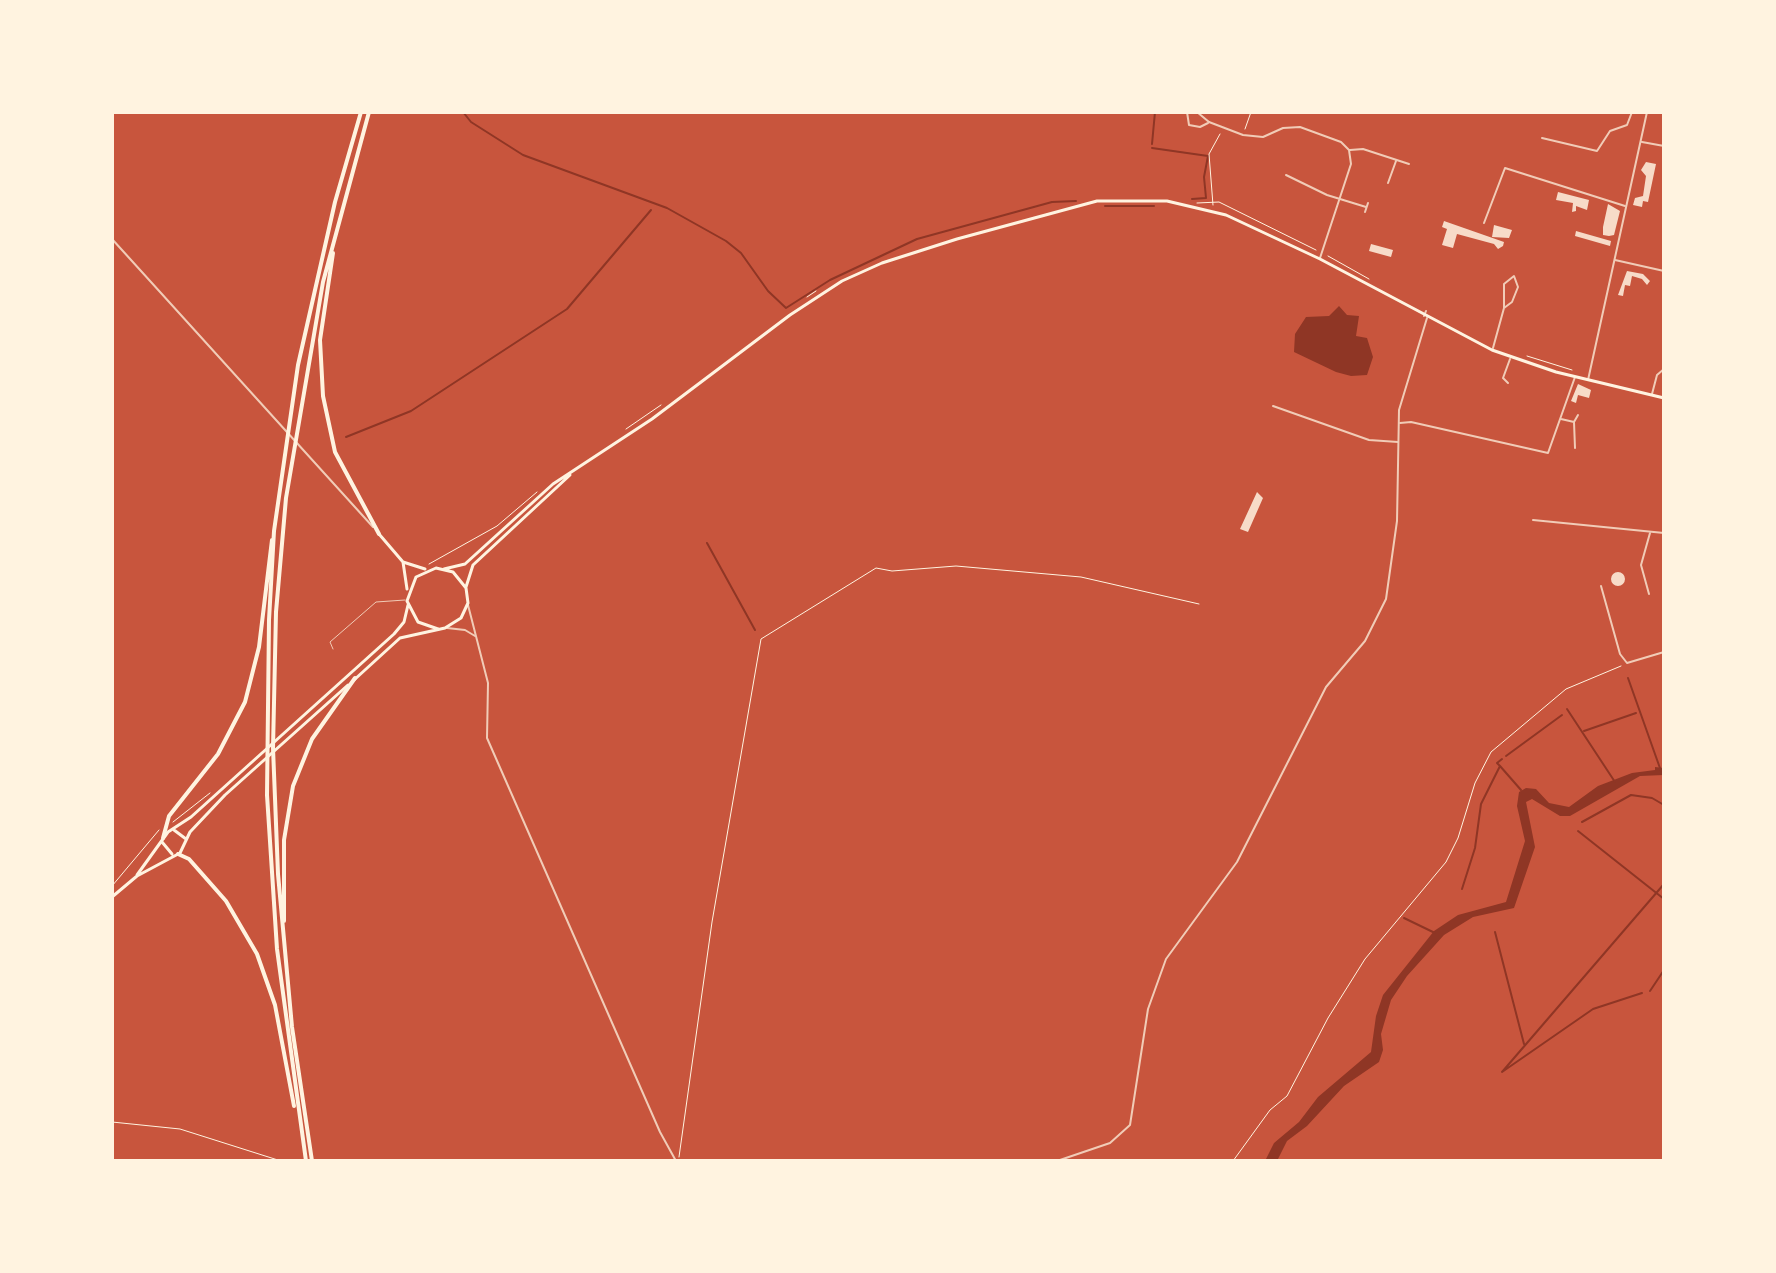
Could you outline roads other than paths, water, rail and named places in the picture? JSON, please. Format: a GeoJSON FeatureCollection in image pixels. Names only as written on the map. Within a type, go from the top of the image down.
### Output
{"type":"FeatureCollection","features":[{"type":"Feature","properties":{"kind":"highway"},"geometry":{"type":"LineString","coordinates":[[163,840],[169,816],[225,743],[255,673],[298,365],[335,202],[361,112]]}},
{"type":"Feature","properties":{"kind":"highway"},"geometry":{"type":"LineString","coordinates":[[312,1161],[285,957],[273,764],[278,582],[286,498],[323,282],[369,112]]}},
{"type":"Feature","properties":{"kind":"highway"},"geometry":{"type":"LineString","coordinates":[[339,215],[320,340],[323,396],[335,452],[379,534]]}},
{"type":"Feature","properties":{"kind":"highway"},"geometry":{"type":"LineString","coordinates":[[274,531],[267,655],[267,795],[277,949],[301,1136]]}},
{"type":"Feature","properties":{"kind":"highway"},"geometry":{"type":"LineString","coordinates":[[285,957],[284,840],[293,786],[319,726],[355,678]]}},
{"type":"Feature","properties":{"kind":"highway"},"geometry":{"type":"LineString","coordinates":[[177,854],[189,859],[226,901],[257,954],[275,1005],[306,1161]]}},
{"type":"Feature","properties":{"kind":"main road"},"geometry":{"type":"LineString","coordinates":[[112,897],[137,876],[184,849],[186,839],[254,768],[400,638],[445,628],[461,618],[468,603],[468,573],[480,558],[570,475],[808,302],[867,269],[957,239],[1087,203],[1142,199],[1193,204],[1320,259],[1492,350],[1575,377],[1664,398]]}},
{"type":"Feature","properties":{"kind":"main road"},"geometry":{"type":"LineString","coordinates":[[379,534],[403,562],[418,568],[444,569],[465,564],[525,506],[561,478],[570,475]]}},
{"type":"Feature","properties":{"kind":"main road"},"geometry":{"type":"LineString","coordinates":[[137,876],[171,831],[256,759],[402,626],[408,603],[403,562]]}},
{"type":"Feature","properties":{"kind":"main road"},"geometry":{"type":"LineString","coordinates":[[408,594],[416,577],[430,569]]}},
{"type":"Feature","properties":{"kind":"main road"},"geometry":{"type":"LineString","coordinates":[[444,569],[458,576],[466,588]]}},
{"type":"Feature","properties":{"kind":"main road"},"geometry":{"type":"LineString","coordinates":[[408,603],[418,622],[438,629]]}},
{"type":"Feature","properties":{"kind":"main road"},"geometry":{"type":"LineString","coordinates":[[171,831],[181,832],[186,839]]}},
{"type":"Feature","properties":{"kind":"main road"},"geometry":{"type":"LineString","coordinates":[[163,840],[165,850],[177,854]]}},
{"type":"Feature","properties":{"kind":"street"},"geometry":{"type":"LineString","coordinates":[[1187,112],[1189,125],[1200,127],[1209,122]]}},
{"type":"Feature","properties":{"kind":"street"},"geometry":{"type":"LineString","coordinates":[[1197,112],[1209,122],[1243,135],[1263,137],[1283,128],[1300,127],[1341,142],[1349,150],[1351,164],[1320,259]]}},
{"type":"Feature","properties":{"kind":"street"},"geometry":{"type":"LineString","coordinates":[[1542,138],[1597,151],[1610,131],[1627,125],[1632,112]]}},
{"type":"Feature","properties":{"kind":"street"},"geometry":{"type":"LineString","coordinates":[[1588,380],[1647,112]]}},
{"type":"Feature","properties":{"kind":"street"},"geometry":{"type":"LineString","coordinates":[[1641,142],[1664,146]]}},
{"type":"Feature","properties":{"kind":"street"},"geometry":{"type":"LineString","coordinates":[[1349,150],[1363,149],[1409,164]]}},
{"type":"Feature","properties":{"kind":"street"},"geometry":{"type":"LineString","coordinates":[[1390,181],[1396,160]]}},
{"type":"Feature","properties":{"kind":"street"},"geometry":{"type":"LineString","coordinates":[[1484,223],[1505,168],[1627,207]]}},
{"type":"Feature","properties":{"kind":"street"},"geometry":{"type":"LineString","coordinates":[[1286,175],[1291,180],[1340,200],[1366,207]]}},
{"type":"Feature","properties":{"kind":"street"},"geometry":{"type":"LineString","coordinates":[[112,239],[379,534]]}},
{"type":"Feature","properties":{"kind":"street"},"geometry":{"type":"LineString","coordinates":[[1614,259],[1664,271],[1664,265]]}},
{"type":"Feature","properties":{"kind":"street"},"geometry":{"type":"LineString","coordinates":[[1492,350],[1504,308],[1504,284],[1509,277],[1516,277],[1516,294],[1504,308]]}},
{"type":"Feature","properties":{"kind":"street"},"geometry":{"type":"LineString","coordinates":[[1057,1161],[1110,1143],[1130,1125],[1148,1009],[1166,959],[1243,852],[1326,687],[1374,627],[1392,575],[1398,424],[1404,387],[1426,315]]}},
{"type":"Feature","properties":{"kind":"street"},"geometry":{"type":"LineString","coordinates":[[1461,336],[1464,330]]}},
{"type":"Feature","properties":{"kind":"street"},"geometry":{"type":"LineString","coordinates":[[1508,383],[1503,378],[1510,357]]}},
{"type":"Feature","properties":{"kind":"street"},"geometry":{"type":"LineString","coordinates":[[1652,395],[1657,375],[1664,369]]}},
{"type":"Feature","properties":{"kind":"street"},"geometry":{"type":"LineString","coordinates":[[1398,424],[1411,422],[1548,453],[1575,377]]}},
{"type":"Feature","properties":{"kind":"street"},"geometry":{"type":"LineString","coordinates":[[1273,406],[1369,440],[1399,442]]}},
{"type":"Feature","properties":{"kind":"street"},"geometry":{"type":"LineString","coordinates":[[1575,448],[1574,422],[1578,415]]}},
{"type":"Feature","properties":{"kind":"street"},"geometry":{"type":"LineString","coordinates":[[1560,419],[1574,422]]}},
{"type":"Feature","properties":{"kind":"street"},"geometry":{"type":"LineString","coordinates":[[1533,520],[1664,533]]}},
{"type":"Feature","properties":{"kind":"street"},"geometry":{"type":"LineString","coordinates":[[1649,594],[1641,565],[1650,532]]}},
{"type":"Feature","properties":{"kind":"street"},"geometry":{"type":"LineString","coordinates":[[1601,586],[1620,654],[1627,663],[1664,652]]}},
{"type":"Feature","properties":{"kind":"street"},"geometry":{"type":"LineString","coordinates":[[468,603],[488,683],[487,738],[676,1160]]}},
{"type":"Feature","properties":{"kind":"street"},"geometry":{"type":"LineString","coordinates":[[445,628],[465,630],[476,637]]}},
{"type":"Feature","properties":{"kind":"lane"},"geometry":{"type":"LineString","coordinates":[[333,649],[330,642],[376,602],[408,603]]}},
{"type":"Feature","properties":{"kind":"waterway"},"geometry":{"type":"LineString","coordinates":[[463,112],[471,122],[523,155],[667,208],[726,241],[741,253],[768,291],[786,308],[830,280],[917,239],[1052,202],[1076,201]]}},
{"type":"Feature","properties":{"kind":"waterway"},"geometry":{"type":"LineString","coordinates":[[1152,144],[1155,112]]}},
{"type":"Feature","properties":{"kind":"waterway"},"geometry":{"type":"LineString","coordinates":[[1152,148],[1208,156],[1204,177],[1206,198],[1192,199]]}},
{"type":"Feature","properties":{"kind":"waterway"},"geometry":{"type":"LineString","coordinates":[[1105,206],[1154,206]]}},
{"type":"Feature","properties":{"kind":"waterway"},"geometry":{"type":"LineString","coordinates":[[346,437],[411,411],[567,309],[651,210]]}},
{"type":"Feature","properties":{"kind":"waterway"},"geometry":{"type":"LineString","coordinates":[[707,543],[755,630]]}},
{"type":"Feature","properties":{"kind":"waterway"},"geometry":{"type":"LineString","coordinates":[[1628,678],[1661,771]]}},
{"type":"Feature","properties":{"kind":"waterway"},"geometry":{"type":"LineString","coordinates":[[1567,709],[1615,782]]}},
{"type":"Feature","properties":{"kind":"waterway"},"geometry":{"type":"LineString","coordinates":[[1584,731],[1636,713]]}},
{"type":"Feature","properties":{"kind":"waterway"},"geometry":{"type":"LineString","coordinates":[[1506,756],[1562,715]]}},
{"type":"Feature","properties":{"kind":"waterway"},"geometry":{"type":"LineString","coordinates":[[1500,766],[1497,763],[1502,759]]}},
{"type":"Feature","properties":{"kind":"waterway"},"geometry":{"type":"LineString","coordinates":[[1462,889],[1475,848],[1481,804],[1500,766],[1521,790]]}},
{"type":"Feature","properties":{"kind":"waterway"},"geometry":{"type":"LineString","coordinates":[[1582,822],[1631,795],[1652,798],[1664,805]]}},
{"type":"Feature","properties":{"kind":"waterway"},"geometry":{"type":"LineString","coordinates":[[1578,831],[1664,899]]}},
{"type":"Feature","properties":{"kind":"waterway"},"geometry":{"type":"LineString","coordinates":[[1642,993],[1593,1009],[1502,1072],[1664,884]]}},
{"type":"Feature","properties":{"kind":"waterway"},"geometry":{"type":"LineString","coordinates":[[1404,918],[1435,933]]}},
{"type":"Feature","properties":{"kind":"waterway"},"geometry":{"type":"LineString","coordinates":[[1495,932],[1524,1044]]}},
{"type":"Feature","properties":{"kind":"waterway"},"geometry":{"type":"LineString","coordinates":[[1650,991],[1664,970]]}}]}
